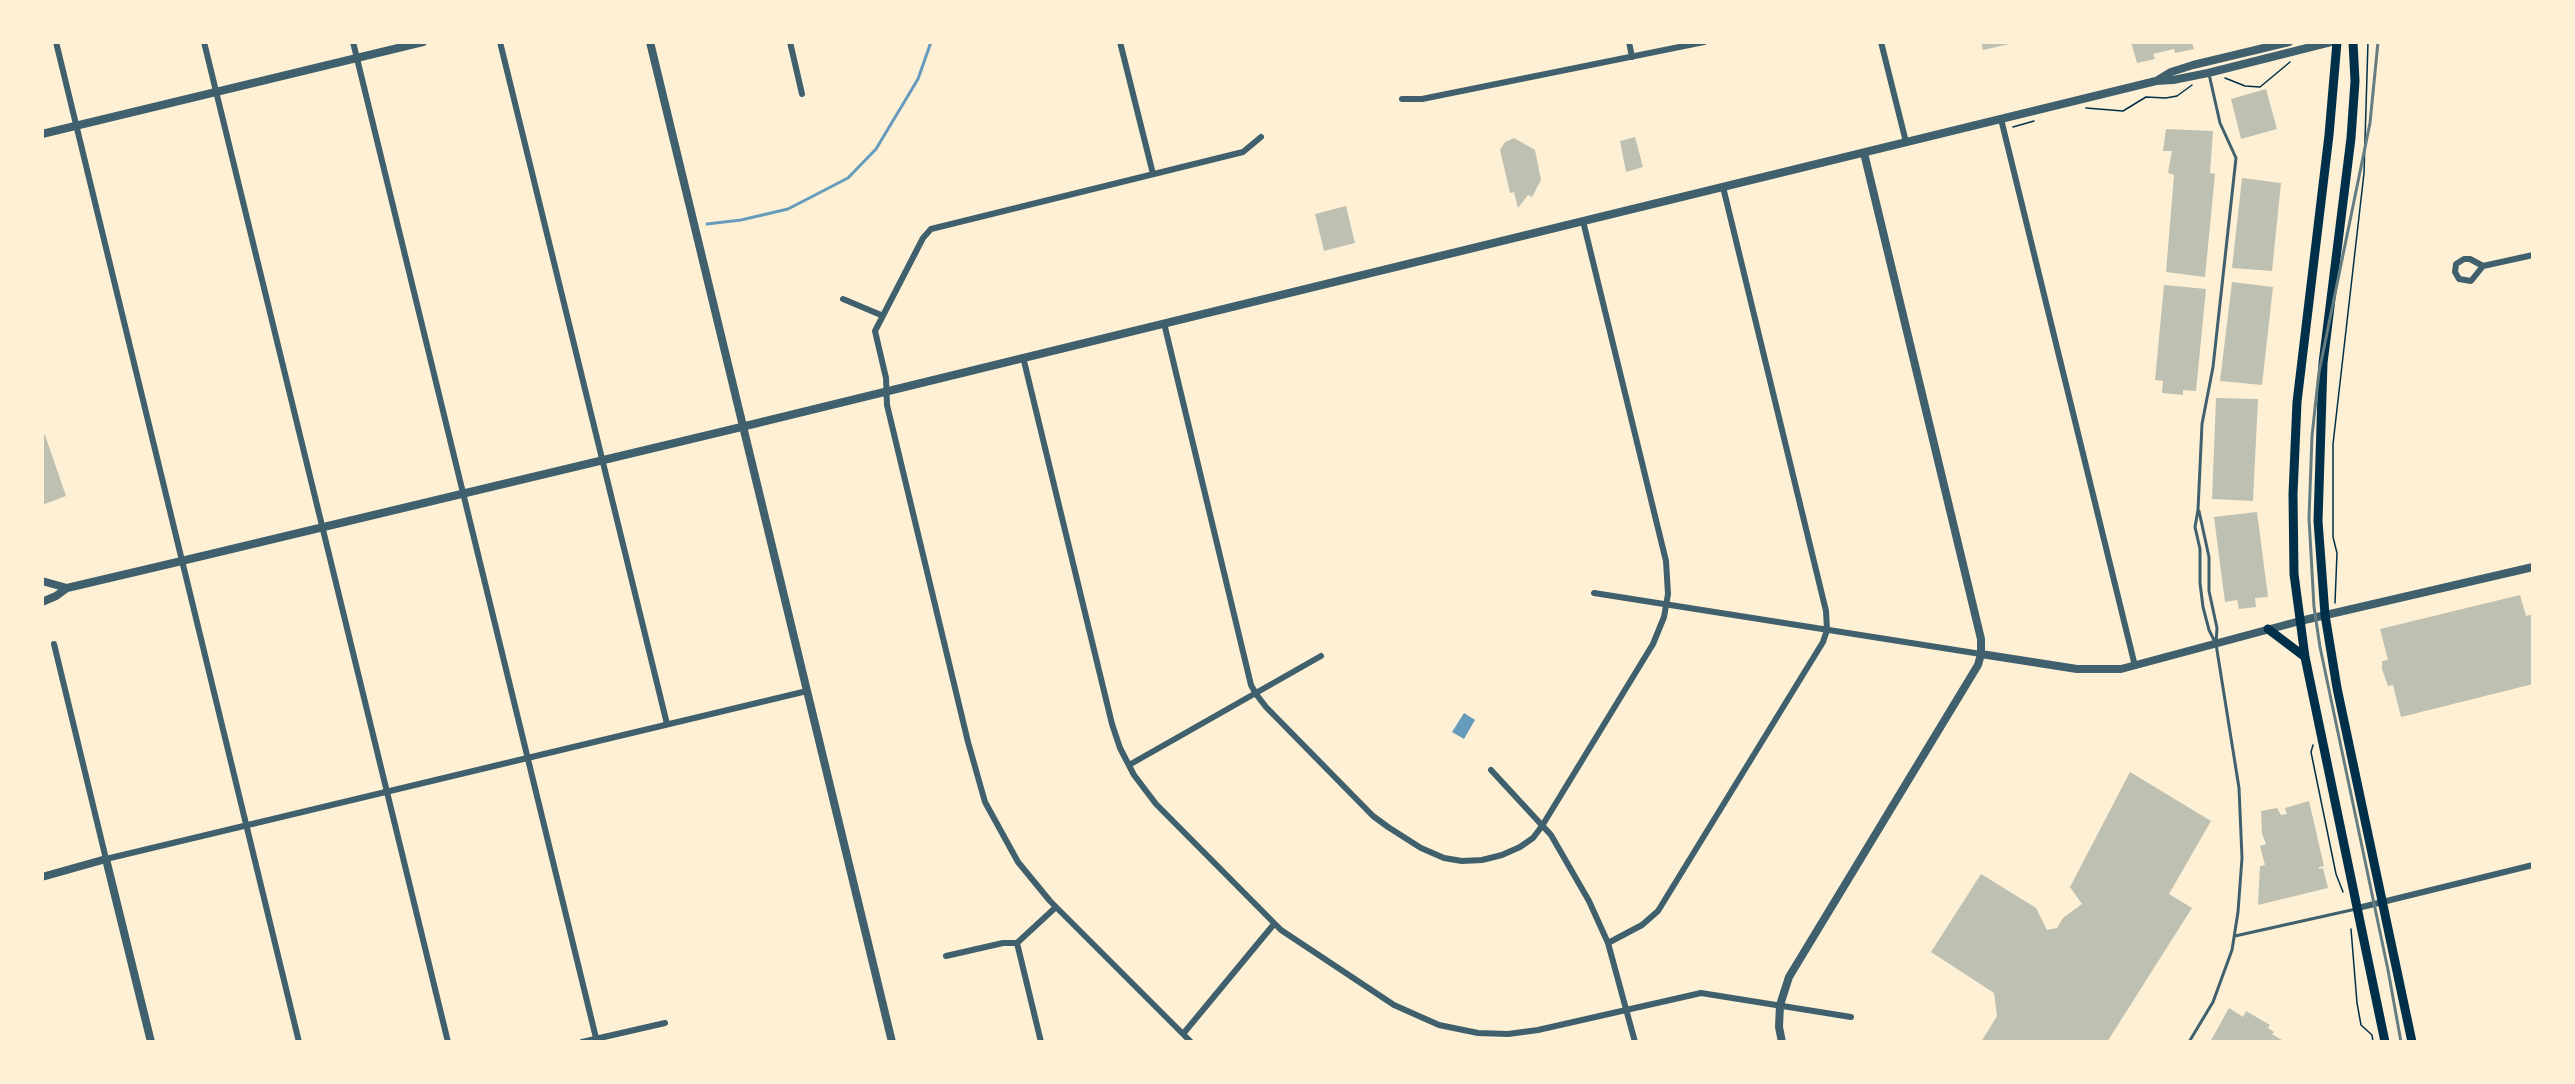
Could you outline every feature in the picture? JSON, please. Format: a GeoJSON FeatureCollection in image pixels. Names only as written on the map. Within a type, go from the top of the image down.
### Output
{"type":"FeatureCollection","features":[{"type":"Feature","properties":{"kind":"main road"},"geometry":{"type":"LineString","coordinates":[[2337,42],[2294,446],[2293,544],[2305,657],[2385,1042]]}},
{"type":"Feature","properties":{"kind":"main road"},"geometry":{"type":"LineString","coordinates":[[2353,42],[2355,81],[2351,138],[2322,386],[2318,521],[2325,615],[2337,688],[2412,1042]]}},
{"type":"Feature","properties":{"kind":"main road"},"geometry":{"type":"LineString","coordinates":[[2268,629],[2305,657]]}},
{"type":"Feature","properties":{"kind":"street"},"geometry":{"type":"LineString","coordinates":[[56,42],[299,1042]]}},
{"type":"Feature","properties":{"kind":"street"},"geometry":{"type":"LineString","coordinates":[[204,42],[448,1042]]}},
{"type":"Feature","properties":{"kind":"street"},"geometry":{"type":"LineString","coordinates":[[353,42],[596,1040]]}},
{"type":"Feature","properties":{"kind":"street"},"geometry":{"type":"LineString","coordinates":[[42,134],[423,42]]}},
{"type":"Feature","properties":{"kind":"street"},"geometry":{"type":"LineString","coordinates":[[500,42],[668,724]]}},
{"type":"Feature","properties":{"kind":"street"},"geometry":{"type":"LineString","coordinates":[[650,42],[892,1042]]}},
{"type":"Feature","properties":{"kind":"street"},"geometry":{"type":"LineString","coordinates":[[789,42],[802,94]]}},
{"type":"Feature","properties":{"kind":"street"},"geometry":{"type":"LineString","coordinates":[[1120,42],[1153,174]]}},
{"type":"Feature","properties":{"kind":"street"},"geometry":{"type":"LineString","coordinates":[[1629,42],[1632,57]]}},
{"type":"Feature","properties":{"kind":"street"},"geometry":{"type":"LineString","coordinates":[[1402,99],[1422,99],[1535,74],[1704,42]]}},
{"type":"Feature","properties":{"kind":"street"},"geometry":{"type":"LineString","coordinates":[[1881,42],[1906,142]]}},
{"type":"Feature","properties":{"kind":"street"},"geometry":{"type":"LineString","coordinates":[[2156,81],[2171,72],[2193,65],[2289,42]]}},
{"type":"Feature","properties":{"kind":"street"},"geometry":{"type":"LineString","coordinates":[[42,602],[67,588],[463,494],[2156,81],[2208,73],[2331,42]]}},
{"type":"Feature","properties":{"kind":"street"},"geometry":{"type":"LineString","coordinates":[[2001,119],[2135,666]]}},
{"type":"Feature","properties":{"kind":"street"},"geometry":{"type":"LineString","coordinates":[[1191,1042],[1056,907],[1012,853],[994,821],[978,782],[887,405],[886,378],[874,331],[922,238],[932,229],[1243,152],[1261,137]]}},
{"type":"Feature","properties":{"kind":"street"},"geometry":{"type":"LineString","coordinates":[[1782,1042],[1779,1027],[1780,1005],[1789,977],[1978,665],[1981,654],[1981,639],[1864,153]]}},
{"type":"Feature","properties":{"kind":"street"},"geometry":{"type":"LineString","coordinates":[[1608,943],[1642,925],[1658,911],[1823,642],[1827,630],[1826,611],[1724,187]]}},
{"type":"Feature","properties":{"kind":"street"},"geometry":{"type":"LineString","coordinates":[[1164,323],[1251,685],[1256,694],[1373,816],[1421,848],[1444,858],[1462,861],[1482,860],[1520,847],[1533,838],[1542,826],[1653,644],[1666,604],[1668,589],[1666,561],[1583,221]]}},
{"type":"Feature","properties":{"kind":"street"},"geometry":{"type":"LineString","coordinates":[[2483,266],[2471,281],[2463,281],[2455,272],[2456,264],[2465,258],[2483,266],[2533,255]]}},
{"type":"Feature","properties":{"kind":"street"},"geometry":{"type":"LineString","coordinates":[[843,299],[881,315]]}},
{"type":"Feature","properties":{"kind":"street"},"geometry":{"type":"LineString","coordinates":[[1023,357],[1112,724],[1129,765],[1156,804],[1274,924],[1289,936],[1394,1005],[1418,1017],[1448,1027],[1478,1033],[1518,1033],[1555,1027],[1701,993],[1851,1017]]}},
{"type":"Feature","properties":{"kind":"street"},"geometry":{"type":"LineString","coordinates":[[1594,593],[2077,669],[2109,670],[2135,666],[2300,621],[2533,567]]}},
{"type":"Feature","properties":{"kind":"street"},"geometry":{"type":"LineString","coordinates":[[42,581],[67,588]]}},
{"type":"Feature","properties":{"kind":"street"},"geometry":{"type":"LineString","coordinates":[[54,644],[151,1042]]}},
{"type":"Feature","properties":{"kind":"street"},"geometry":{"type":"LineString","coordinates":[[1129,765],[1321,656]]}},
{"type":"Feature","properties":{"kind":"street"},"geometry":{"type":"LineString","coordinates":[[42,877],[246,824],[528,759],[807,691]]}},
{"type":"Feature","properties":{"kind":"street"},"geometry":{"type":"LineString","coordinates":[[1491,770],[1542,826],[1564,855],[1589,901],[1608,943],[1635,1042]]}},
{"type":"Feature","properties":{"kind":"street"},"geometry":{"type":"LineString","coordinates":[[2358,908],[2533,865]]}},
{"type":"Feature","properties":{"kind":"street"},"geometry":{"type":"LineString","coordinates":[[946,956],[1003,943],[1017,943],[1056,907]]}},
{"type":"Feature","properties":{"kind":"street"},"geometry":{"type":"LineString","coordinates":[[1183,1034],[1274,924]]}},
{"type":"Feature","properties":{"kind":"street"},"geometry":{"type":"LineString","coordinates":[[1017,943],[1041,1042]]}},
{"type":"Feature","properties":{"kind":"street"},"geometry":{"type":"LineString","coordinates":[[582,1042],[665,1023]]}},
{"type":"Feature","properties":{"kind":"lane"},"geometry":{"type":"LineString","coordinates":[[2208,73],[2220,123],[2236,158],[2213,367],[2202,424],[2198,510],[2195,527],[2200,549],[2203,607],[2209,630],[2216,644]]}},
{"type":"Feature","properties":{"kind":"lane"},"geometry":{"type":"LineString","coordinates":[[2188,1042],[2213,1002],[2225,972],[2235,936],[2242,858],[2241,820],[2232,734],[2216,644],[2217,628],[2209,591],[2209,558],[2198,510]]}},
{"type":"Feature","properties":{"kind":"lane"},"geometry":{"type":"LineString","coordinates":[[2235,936],[2358,908]]}},
{"type":"Feature","properties":{"kind":"path"},"geometry":{"type":"LineString","coordinates":[[2334,587],[2337,553],[2333,537],[2333,444],[2364,173],[2368,42]]}},
{"type":"Feature","properties":{"kind":"path"},"geometry":{"type":"LineString","coordinates":[[2219,77],[2245,86],[2260,87],[2273,79],[2286,64],[2294,60]]}},
{"type":"Feature","properties":{"kind":"path"},"geometry":{"type":"LineString","coordinates":[[2082,109],[2090,107],[2115,112],[2123,111],[2146,97],[2177,96],[2198,82]]}},
{"type":"Feature","properties":{"kind":"path"},"geometry":{"type":"LineString","coordinates":[[2312,758],[2336,874],[2340,880],[2344,897]]}},
{"type":"Feature","properties":{"kind":"path"},"geometry":{"type":"LineString","coordinates":[[2350,926],[2361,1024],[2372,1035],[2373,1042]]}},
{"type":"Feature","properties":{"kind":"water"},"geometry":{"type":"Polygon","coordinates":[[[1464,713],[1475,720],[1464,739],[1452,732],[1464,713]]]}},
{"type":"Feature","properties":{"kind":"building"},"geometry":{"type":"Polygon","coordinates":[[[1981,42],[2014,42],[2014,43],[1983,50],[1981,42]]]}},
{"type":"Feature","properties":{"kind":"building"},"geometry":{"type":"Polygon","coordinates":[[[2131,42],[2192,42],[2194,49],[2175,53],[2174,49],[2153,54],[2155,59],[2137,63],[2131,42]]]}},
{"type":"Feature","properties":{"kind":"building"},"geometry":{"type":"Polygon","coordinates":[[[2266,89],[2277,129],[2241,139],[2231,99],[2266,89]]]}},
{"type":"Feature","properties":{"kind":"building"},"geometry":{"type":"Polygon","coordinates":[[[2166,129],[2213,131],[2210,173],[2215,174],[2205,277],[2166,272],[2174,175],[2168,173],[2172,151],[2163,151],[2166,129]]]}},
{"type":"Feature","properties":{"kind":"building"},"geometry":{"type":"Polygon","coordinates":[[[1635,137],[1643,167],[1626,172],[1620,141],[1635,137]]]}},
{"type":"Feature","properties":{"kind":"building"},"geometry":{"type":"Polygon","coordinates":[[[1514,138],[1535,150],[1541,180],[1532,197],[1528,195],[1518,208],[1514,192],[1510,193],[1500,150],[1505,142],[1514,138]]]}},
{"type":"Feature","properties":{"kind":"building"},"geometry":{"type":"Polygon","coordinates":[[[2242,178],[2281,183],[2272,271],[2232,268],[2242,178]]]}},
{"type":"Feature","properties":{"kind":"building"},"geometry":{"type":"Polygon","coordinates":[[[1346,206],[1355,243],[1324,251],[1315,214],[1346,206]]]}},
{"type":"Feature","properties":{"kind":"building"},"geometry":{"type":"Polygon","coordinates":[[[2232,282],[2273,287],[2262,385],[2220,381],[2232,282]]]}},
{"type":"Feature","properties":{"kind":"building"},"geometry":{"type":"Polygon","coordinates":[[[2164,285],[2206,289],[2196,391],[2183,390],[2183,395],[2162,393],[2163,381],[2155,380],[2164,285]]]}},
{"type":"Feature","properties":{"kind":"building"},"geometry":{"type":"Polygon","coordinates":[[[2216,398],[2258,399],[2253,501],[2212,499],[2216,398]]]}},
{"type":"Feature","properties":{"kind":"building"},"geometry":{"type":"Polygon","coordinates":[[[45,435],[66,496],[42,505],[42,436],[45,435]]]}},
{"type":"Feature","properties":{"kind":"building"},"geometry":{"type":"Polygon","coordinates":[[[2257,512],[2268,597],[2255,598],[2256,607],[2239,609],[2237,600],[2225,602],[2214,517],[2257,512]]]}},
{"type":"Feature","properties":{"kind":"building"},"geometry":{"type":"Polygon","coordinates":[[[2520,595],[2526,616],[2533,614],[2533,684],[2401,717],[2393,685],[2388,686],[2382,669],[2382,661],[2388,660],[2380,629],[2520,595]]]}},
{"type":"Feature","properties":{"kind":"building"},"geometry":{"type":"Polygon","coordinates":[[[2130,772],[2211,821],[2169,894],[2192,908],[2107,1042],[1981,1042],[1997,1016],[1994,993],[1931,952],[1981,874],[2036,908],[2047,930],[2057,928],[2063,918],[2082,904],[2070,887],[2130,772]]]}},
{"type":"Feature","properties":{"kind":"building"},"geometry":{"type":"Polygon","coordinates":[[[2309,801],[2324,866],[2319,869],[2323,868],[2328,888],[2258,905],[2260,866],[2265,865],[2260,846],[2266,844],[2262,834],[2261,811],[2277,808],[2281,815],[2287,814],[2285,808],[2309,801]]]}},
{"type":"Feature","properties":{"kind":"building"},"geometry":{"type":"Polygon","coordinates":[[[2229,1008],[2243,1017],[2246,1011],[2270,1025],[2268,1028],[2274,1032],[2272,1034],[2285,1042],[2210,1042],[2229,1008]]]}},
{"type":"Feature","properties":{"kind":"waterway"},"geometry":{"type":"LineString","coordinates":[[707,224],[741,220],[788,209],[848,178],[876,149],[918,79],[931,42]]}},
{"type":"Feature","properties":{"kind":"railway"},"geometry":{"type":"LineString","coordinates":[[2378,42],[2370,123],[2319,372],[2312,436],[2309,518],[2314,607],[2320,647],[2401,1042]]}}]}
